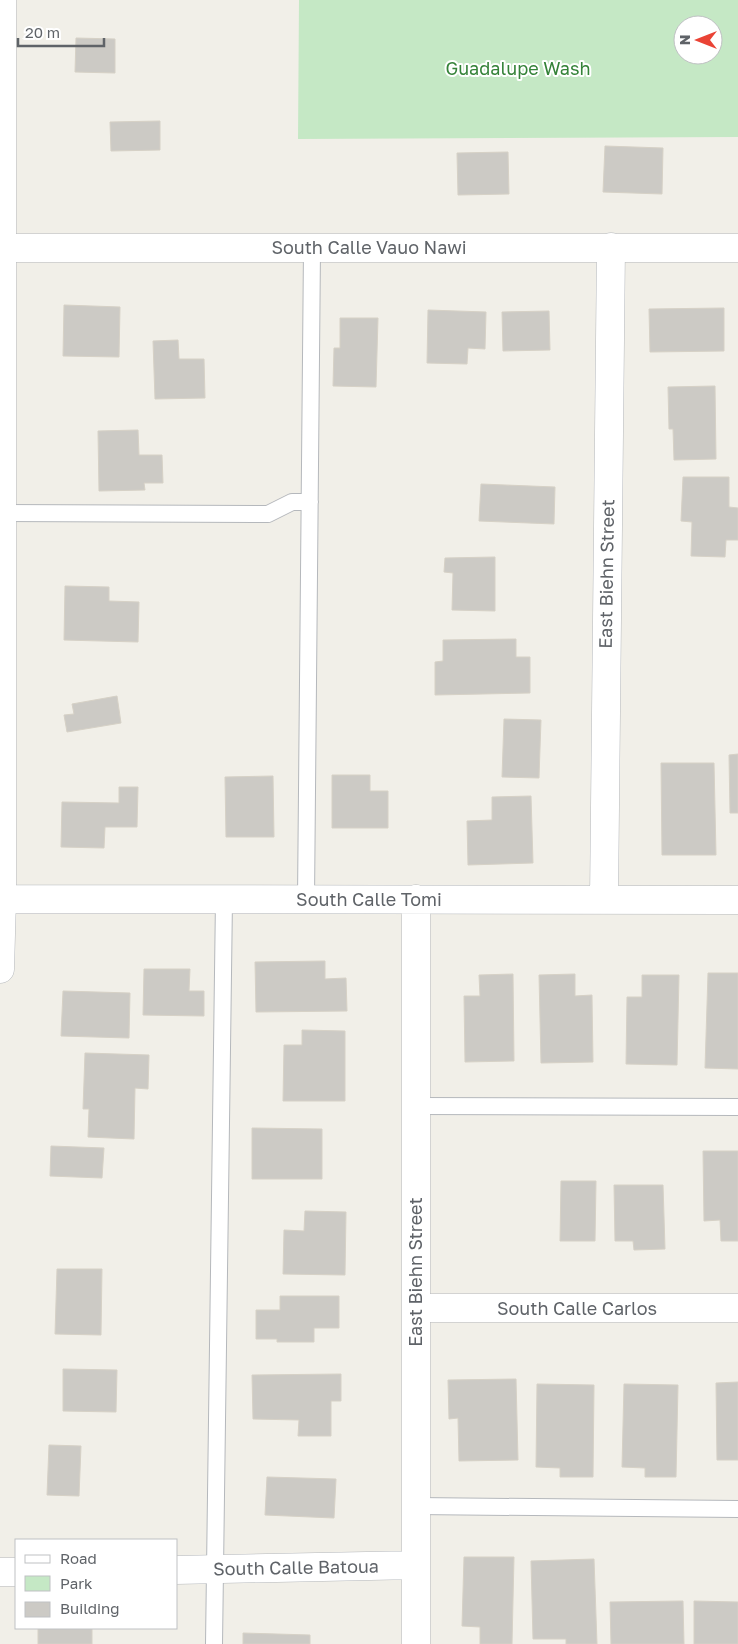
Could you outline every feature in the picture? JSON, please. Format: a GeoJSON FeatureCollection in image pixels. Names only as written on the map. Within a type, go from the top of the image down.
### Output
{"type":"FeatureCollection","features":[{"type":"Feature","properties":{"kind":"street"},"geometry":{"type":"LineString","coordinates":[[0,969],[2,0]]}},
{"type":"Feature","properties":{"kind":"street","name":"East Biehn Street"},"geometry":{"type":"LineString","coordinates":[[604,900],[610,247]]}},
{"type":"Feature","properties":{"kind":"street","name":"South Calle Vauo Nawi"},"geometry":{"type":"LineString","coordinates":[[0,248],[738,248]]}},
{"type":"Feature","properties":{"kind":"street","name":"South Calle Tomi"},"geometry":{"type":"LineString","coordinates":[[1,899],[738,900]]}},
{"type":"Feature","properties":{"kind":"street","name":"East Biehn Street"},"geometry":{"type":"LineString","coordinates":[[416,899],[416,1644]]}},
{"type":"Feature","properties":{"kind":"street","name":"South Calle Carlos"},"geometry":{"type":"LineString","coordinates":[[416,1308],[738,1308]]}},
{"type":"Feature","properties":{"kind":"street","name":"South Calle Batoua"},"geometry":{"type":"LineString","coordinates":[[178,1570],[416,1566]]}},
{"type":"Feature","properties":{"kind":"street"},"geometry":{"type":"LineString","coordinates":[[0,1572],[15,1572]]}},
{"type":"Feature","properties":{"kind":"lane"},"geometry":{"type":"LineString","coordinates":[[306,899],[312,249]]}},
{"type":"Feature","properties":{"kind":"lane"},"geometry":{"type":"LineString","coordinates":[[1,513],[268,514],[292,502],[310,502]]}},
{"type":"Feature","properties":{"kind":"lane"},"geometry":{"type":"LineString","coordinates":[[214,1644],[224,899]]}},
{"type":"Feature","properties":{"kind":"lane"},"geometry":{"type":"LineString","coordinates":[[416,1106],[738,1107]]}},
{"type":"Feature","properties":{"kind":"lane"},"geometry":{"type":"LineString","coordinates":[[416,1506],[738,1509]]}},
{"type":"Feature","properties":{"kind":"green space","name":"Guadalupe Wash"},"geometry":{"type":"Polygon","coordinates":[[[299,0],[738,0],[738,137],[298,139],[299,0]]]}},
{"type":"Feature","properties":{"kind":"building"},"geometry":{"type":"Polygon","coordinates":[[[76,38],[115,39],[115,73],[75,72],[76,38]]]}},
{"type":"Feature","properties":{"kind":"building"},"geometry":{"type":"Polygon","coordinates":[[[160,121],[160,150],[111,151],[110,122],[160,121]]]}},
{"type":"Feature","properties":{"kind":"building"},"geometry":{"type":"Polygon","coordinates":[[[605,146],[663,148],[662,194],[603,192],[605,146]]]}},
{"type":"Feature","properties":{"kind":"building"},"geometry":{"type":"Polygon","coordinates":[[[508,152],[509,194],[458,195],[457,153],[508,152]]]}},
{"type":"Feature","properties":{"kind":"building"},"geometry":{"type":"Polygon","coordinates":[[[64,305],[120,307],[119,357],[63,356],[64,305]]]}},
{"type":"Feature","properties":{"kind":"building"},"geometry":{"type":"Polygon","coordinates":[[[724,308],[724,351],[650,352],[649,309],[724,308]]]}},
{"type":"Feature","properties":{"kind":"building"},"geometry":{"type":"Polygon","coordinates":[[[428,310],[486,312],[485,349],[468,348],[467,364],[427,363],[428,310]]]}},
{"type":"Feature","properties":{"kind":"building"},"geometry":{"type":"Polygon","coordinates":[[[549,311],[550,350],[503,351],[502,312],[549,311]]]}},
{"type":"Feature","properties":{"kind":"building"},"geometry":{"type":"Polygon","coordinates":[[[340,318],[378,318],[376,387],[333,386],[334,348],[340,348],[340,318]]]}},
{"type":"Feature","properties":{"kind":"building"},"geometry":{"type":"Polygon","coordinates":[[[178,340],[179,359],[204,359],[205,398],[155,399],[153,341],[178,340]]]}},
{"type":"Feature","properties":{"kind":"building"},"geometry":{"type":"Polygon","coordinates":[[[715,386],[716,459],[674,460],[673,429],[669,429],[668,387],[715,386]]]}},
{"type":"Feature","properties":{"kind":"building"},"geometry":{"type":"Polygon","coordinates":[[[138,430],[139,455],[162,455],[163,483],[144,483],[145,490],[99,491],[98,431],[138,430]]]}},
{"type":"Feature","properties":{"kind":"building"},"geometry":{"type":"Polygon","coordinates":[[[683,477],[729,477],[729,507],[738,508],[738,540],[726,540],[725,557],[691,556],[692,522],[681,521],[683,477]]]}},
{"type":"Feature","properties":{"kind":"building"},"geometry":{"type":"Polygon","coordinates":[[[481,484],[555,487],[554,524],[479,521],[481,484]]]}},
{"type":"Feature","properties":{"kind":"building"},"geometry":{"type":"Polygon","coordinates":[[[495,557],[495,611],[452,610],[453,573],[444,572],[445,558],[495,557]]]}},
{"type":"Feature","properties":{"kind":"building"},"geometry":{"type":"Polygon","coordinates":[[[65,586],[109,587],[109,601],[139,602],[138,642],[64,640],[65,586]]]}},
{"type":"Feature","properties":{"kind":"building"},"geometry":{"type":"Polygon","coordinates":[[[516,639],[516,657],[530,657],[530,693],[435,695],[435,662],[443,661],[443,640],[516,639]]]}},
{"type":"Feature","properties":{"kind":"building"},"geometry":{"type":"Polygon","coordinates":[[[117,696],[121,723],[67,732],[64,715],[74,714],[72,704],[117,696]]]}},
{"type":"Feature","properties":{"kind":"building"},"geometry":{"type":"Polygon","coordinates":[[[504,719],[541,720],[539,778],[502,777],[504,719]]]}},
{"type":"Feature","properties":{"kind":"building"},"geometry":{"type":"Polygon","coordinates":[[[738,754],[738,813],[730,813],[729,755],[738,754]]]}},
{"type":"Feature","properties":{"kind":"building"},"geometry":{"type":"Polygon","coordinates":[[[661,763],[714,763],[716,855],[662,855],[661,763]]]}},
{"type":"Feature","properties":{"kind":"building"},"geometry":{"type":"Polygon","coordinates":[[[332,775],[370,775],[370,791],[388,791],[388,828],[332,828],[332,775]]]}},
{"type":"Feature","properties":{"kind":"building"},"geometry":{"type":"Polygon","coordinates":[[[273,776],[274,837],[226,837],[225,777],[273,776]]]}},
{"type":"Feature","properties":{"kind":"building"},"geometry":{"type":"Polygon","coordinates":[[[119,787],[138,787],[137,827],[105,827],[104,848],[61,847],[62,802],[119,803],[119,787]]]}},
{"type":"Feature","properties":{"kind":"building"},"geometry":{"type":"Polygon","coordinates":[[[531,796],[533,863],[468,865],[467,821],[492,820],[492,797],[531,796]]]}},
{"type":"Feature","properties":{"kind":"building"},"geometry":{"type":"Polygon","coordinates":[[[325,961],[325,979],[346,978],[347,1011],[256,1012],[255,962],[325,961]]]}},
{"type":"Feature","properties":{"kind":"building"},"geometry":{"type":"Polygon","coordinates":[[[144,969],[190,969],[189,991],[204,991],[204,1016],[143,1015],[144,969]]]}},
{"type":"Feature","properties":{"kind":"building"},"geometry":{"type":"Polygon","coordinates":[[[708,973],[738,973],[738,1069],[705,1068],[708,973]]]}},
{"type":"Feature","properties":{"kind":"building"},"geometry":{"type":"Polygon","coordinates":[[[513,974],[514,1061],[465,1062],[464,996],[480,996],[479,975],[513,974]]]}},
{"type":"Feature","properties":{"kind":"building"},"geometry":{"type":"Polygon","coordinates":[[[575,974],[575,996],[592,995],[593,1062],[541,1063],[539,975],[575,974]]]}},
{"type":"Feature","properties":{"kind":"building"},"geometry":{"type":"Polygon","coordinates":[[[642,975],[679,975],[677,1065],[626,1064],[627,997],[642,997],[642,975]]]}},
{"type":"Feature","properties":{"kind":"building"},"geometry":{"type":"Polygon","coordinates":[[[63,991],[130,993],[129,1038],[61,1036],[63,991]]]}},
{"type":"Feature","properties":{"kind":"building"},"geometry":{"type":"Polygon","coordinates":[[[302,1030],[345,1031],[345,1101],[283,1101],[284,1045],[302,1045],[302,1030]]]}},
{"type":"Feature","properties":{"kind":"building"},"geometry":{"type":"Polygon","coordinates":[[[85,1053],[149,1055],[148,1089],[135,1088],[134,1139],[88,1137],[89,1109],[83,1109],[85,1053]]]}},
{"type":"Feature","properties":{"kind":"building"},"geometry":{"type":"Polygon","coordinates":[[[252,1128],[322,1129],[322,1179],[252,1179],[252,1128]]]}},
{"type":"Feature","properties":{"kind":"building"},"geometry":{"type":"Polygon","coordinates":[[[51,1146],[104,1148],[102,1178],[50,1176],[51,1146]]]}},
{"type":"Feature","properties":{"kind":"building"},"geometry":{"type":"Polygon","coordinates":[[[703,1151],[738,1151],[738,1241],[721,1241],[720,1220],[704,1221],[703,1151]]]}},
{"type":"Feature","properties":{"kind":"building"},"geometry":{"type":"Polygon","coordinates":[[[561,1181],[596,1181],[595,1241],[560,1241],[561,1181]]]}},
{"type":"Feature","properties":{"kind":"building"},"geometry":{"type":"Polygon","coordinates":[[[614,1185],[663,1185],[665,1249],[634,1250],[633,1241],[615,1241],[614,1185]]]}},
{"type":"Feature","properties":{"kind":"building"},"geometry":{"type":"Polygon","coordinates":[[[305,1211],[346,1212],[345,1275],[283,1274],[284,1230],[304,1231],[305,1211]]]}},
{"type":"Feature","properties":{"kind":"building"},"geometry":{"type":"Polygon","coordinates":[[[57,1269],[102,1269],[101,1335],[55,1334],[57,1269]]]}},
{"type":"Feature","properties":{"kind":"building"},"geometry":{"type":"Polygon","coordinates":[[[280,1296],[339,1296],[339,1328],[314,1328],[314,1342],[277,1342],[277,1339],[256,1339],[256,1310],[280,1310],[280,1296]]]}},
{"type":"Feature","properties":{"kind":"building"},"geometry":{"type":"Polygon","coordinates":[[[63,1369],[117,1370],[116,1412],[63,1411],[63,1369]]]}},
{"type":"Feature","properties":{"kind":"building"},"geometry":{"type":"Polygon","coordinates":[[[341,1374],[341,1401],[331,1401],[331,1436],[298,1436],[299,1420],[253,1419],[252,1375],[341,1374]]]}},
{"type":"Feature","properties":{"kind":"building"},"geometry":{"type":"Polygon","coordinates":[[[516,1379],[518,1460],[459,1461],[458,1418],[449,1419],[448,1380],[516,1379]]]}},
{"type":"Feature","properties":{"kind":"building"},"geometry":{"type":"Polygon","coordinates":[[[738,1382],[738,1460],[717,1460],[716,1383],[738,1382]]]}},
{"type":"Feature","properties":{"kind":"building"},"geometry":{"type":"Polygon","coordinates":[[[537,1384],[594,1385],[593,1477],[560,1477],[560,1468],[536,1467],[537,1384]]]}},
{"type":"Feature","properties":{"kind":"building"},"geometry":{"type":"Polygon","coordinates":[[[624,1384],[678,1385],[676,1477],[645,1477],[645,1468],[622,1467],[624,1384]]]}},
{"type":"Feature","properties":{"kind":"building"},"geometry":{"type":"Polygon","coordinates":[[[49,1445],[81,1446],[79,1496],[47,1495],[49,1445]]]}},
{"type":"Feature","properties":{"kind":"building"},"geometry":{"type":"Polygon","coordinates":[[[267,1477],[336,1479],[334,1518],[265,1515],[267,1477]]]}},
{"type":"Feature","properties":{"kind":"building"},"geometry":{"type":"Polygon","coordinates":[[[464,1557],[514,1557],[512,1644],[480,1644],[480,1627],[462,1626],[464,1557]]]}},
{"type":"Feature","properties":{"kind":"building"},"geometry":{"type":"Polygon","coordinates":[[[594,1559],[597,1644],[566,1644],[566,1639],[533,1639],[531,1561],[594,1559]]]}},
{"type":"Feature","properties":{"kind":"building"},"geometry":{"type":"Polygon","coordinates":[[[683,1601],[684,1644],[611,1644],[610,1602],[683,1601]]]}},
{"type":"Feature","properties":{"kind":"building"},"geometry":{"type":"Polygon","coordinates":[[[694,1601],[738,1602],[738,1644],[694,1644],[694,1601]]]}},
{"type":"Feature","properties":{"kind":"building"},"geometry":{"type":"Polygon","coordinates":[[[38,1629],[92,1629],[92,1644],[38,1644],[38,1629]]]}},
{"type":"Feature","properties":{"kind":"building"},"geometry":{"type":"Polygon","coordinates":[[[243,1633],[310,1635],[310,1644],[243,1644],[243,1633]]]}}]}
